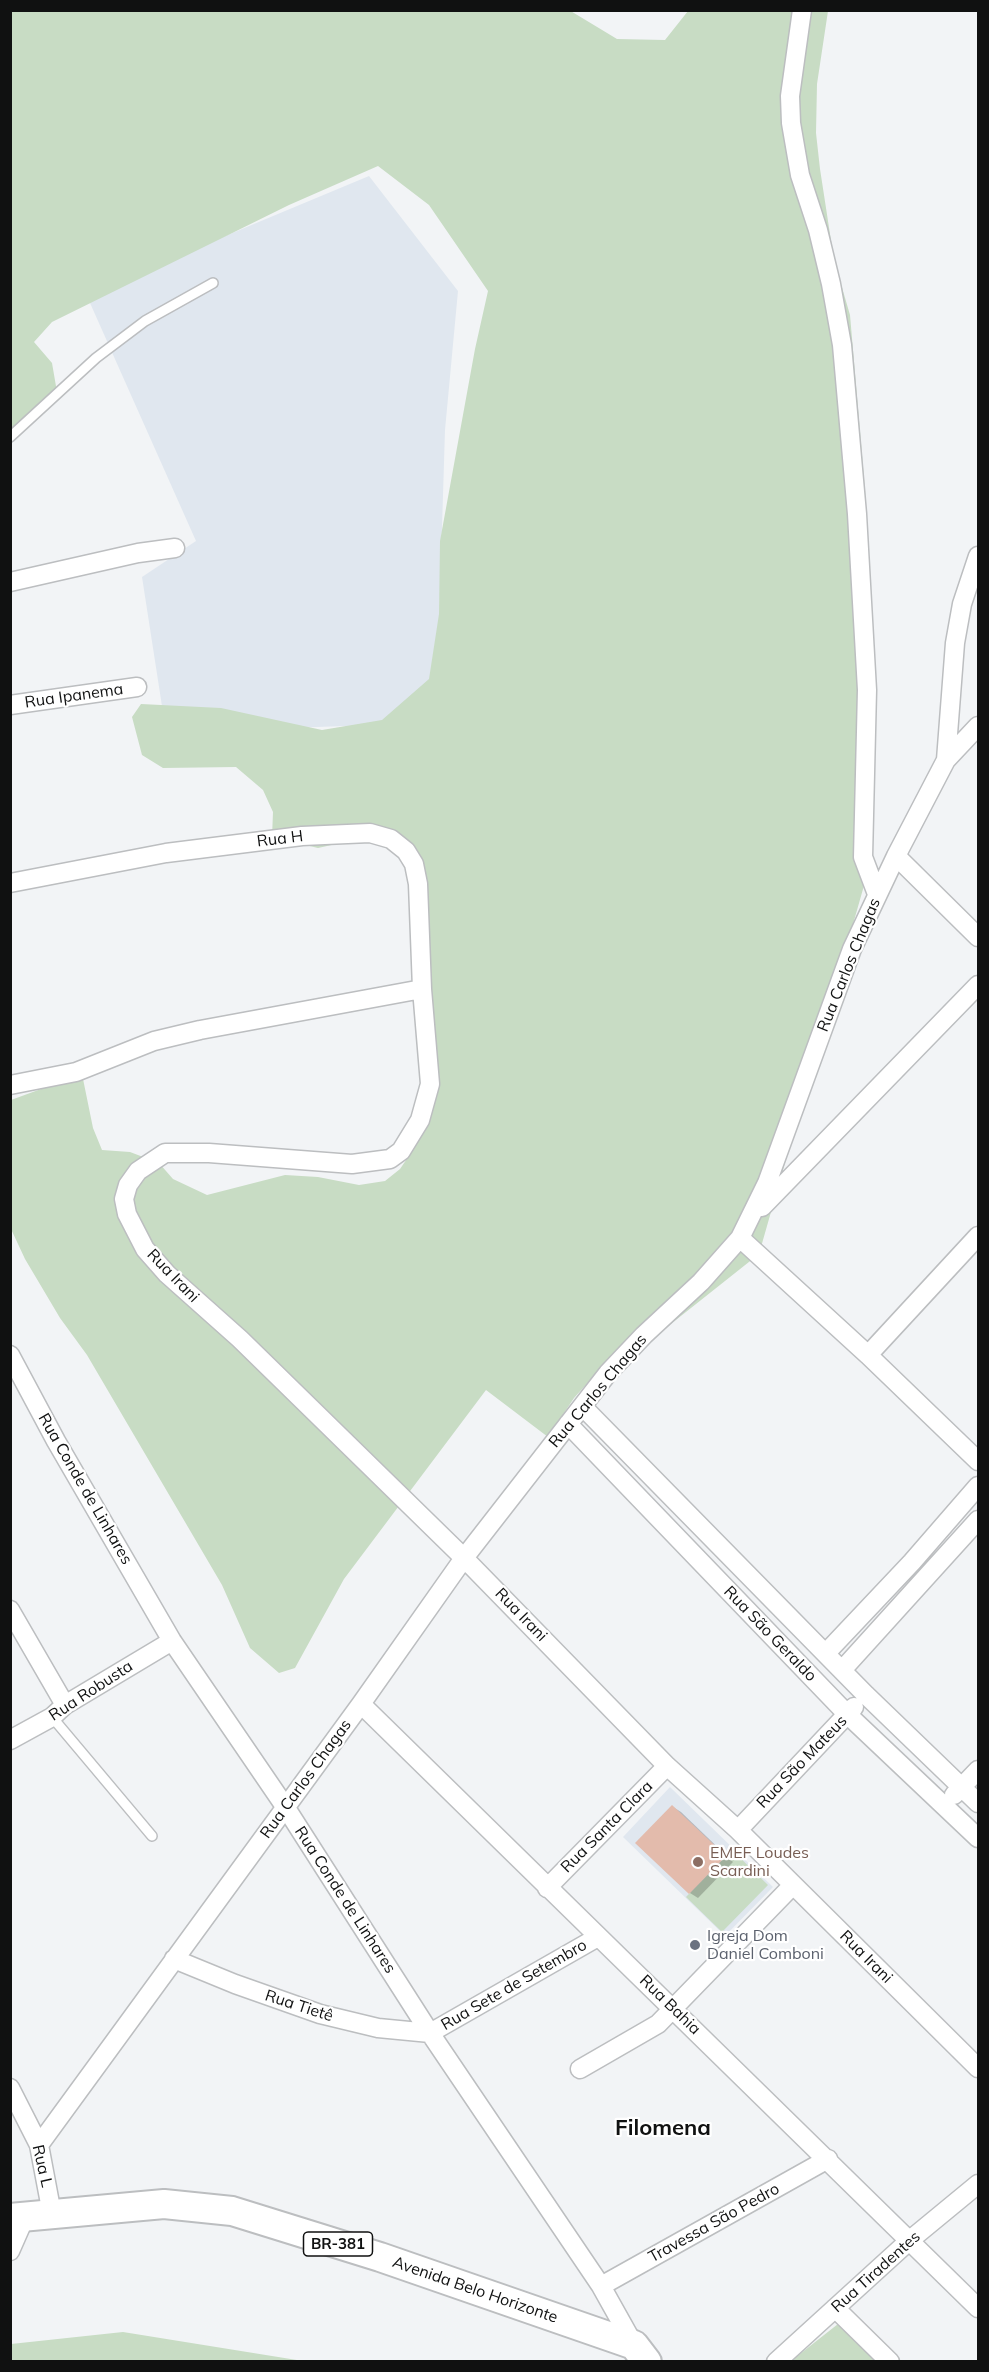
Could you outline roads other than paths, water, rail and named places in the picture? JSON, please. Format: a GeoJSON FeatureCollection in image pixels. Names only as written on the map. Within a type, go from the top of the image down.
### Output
{"type":"FeatureCollection","features":[{"type":"Feature","properties":{"kind":"main road","name":"Avenida Belo Horizonte"},"geometry":{"type":"LineString","coordinates":[[29,2216],[164,2204],[232,2211],[380,2257],[641,2353]]}},
{"type":"Feature","properties":{"kind":"street"},"geometry":{"type":"LineString","coordinates":[[802,10],[790,96],[790,123],[800,175],[818,230],[831,284],[842,345],[857,514],[867,690],[863,857],[877,894]]}},
{"type":"Feature","properties":{"kind":"street"},"geometry":{"type":"LineString","coordinates":[[10,582],[138,553],[175,548]]}},
{"type":"Feature","properties":{"kind":"street","name":"Rua Carlos Chagas"},"geometry":{"type":"LineString","coordinates":[[39,2145],[361,1704],[464,1558],[608,1373],[701,1282],[740,1238],[767,1183],[852,949],[877,894],[946,760],[955,643],[962,604],[978,556]]}},
{"type":"Feature","properties":{"kind":"street","name":"Rua Ipanema"},"geometry":{"type":"LineString","coordinates":[[10,705],[137,687]]}},
{"type":"Feature","properties":{"kind":"street"},"geometry":{"type":"LineString","coordinates":[[946,760],[978,726]]}},
{"type":"Feature","properties":{"kind":"street","name":"Rua H"},"geometry":{"type":"LineString","coordinates":[[10,883],[166,853],[302,836],[370,833],[399,844],[414,864],[418,884],[422,989],[430,1084],[420,1120],[401,1151],[390,1159],[352,1164],[209,1153],[165,1153]]}},
{"type":"Feature","properties":{"kind":"street"},"geometry":{"type":"LineString","coordinates":[[896,856],[978,937]]}},
{"type":"Feature","properties":{"kind":"street"},"geometry":{"type":"LineString","coordinates":[[751,1218],[978,985]]}},
{"type":"Feature","properties":{"kind":"street"},"geometry":{"type":"LineString","coordinates":[[10,1085],[76,1072],[154,1041],[200,1030],[422,989]]}},
{"type":"Feature","properties":{"kind":"street","name":"Rua Irani"},"geometry":{"type":"LineString","coordinates":[[165,1153],[138,1171],[128,1185],[124,1199],[127,1214],[145,1249],[167,1274],[240,1339],[464,1558],[667,1766],[738,1830],[978,2068]]}},
{"type":"Feature","properties":{"kind":"street"},"geometry":{"type":"LineString","coordinates":[[868,1355],[978,1236]]}},
{"type":"Feature","properties":{"kind":"street"},"geometry":{"type":"LineString","coordinates":[[740,1238],[868,1355],[978,1461]]}},
{"type":"Feature","properties":{"kind":"street","name":"Rua Conde de Linhares"},"geometry":{"type":"LineString","coordinates":[[10,1355],[56,1441],[172,1641],[601,2286],[641,2353]]}},
{"type":"Feature","properties":{"kind":"street","name":"Rua São Geraldo"},"geometry":{"type":"LineString","coordinates":[[583,1407],[843,1669],[866,1695],[978,1803]]}},
{"type":"Feature","properties":{"kind":"street","name":"Rua São Geraldo"},"geometry":{"type":"LineString","coordinates":[[568,1424],[847,1714],[978,1838]]}},
{"type":"Feature","properties":{"kind":"street"},"geometry":{"type":"LineString","coordinates":[[826,1653],[912,1562],[978,1486]]}},
{"type":"Feature","properties":{"kind":"street"},"geometry":{"type":"LineString","coordinates":[[843,1669],[978,1520]]}},
{"type":"Feature","properties":{"kind":"street"},"geometry":{"type":"LineString","coordinates":[[10,1610],[58,1711]]}},
{"type":"Feature","properties":{"kind":"street","name":"Rua Robusta"},"geometry":{"type":"LineString","coordinates":[[10,1740],[172,1641]]}},
{"type":"Feature","properties":{"kind":"street","name":"Rua São Mateus"},"geometry":{"type":"LineString","coordinates":[[738,1830],[866,1695]]}},
{"type":"Feature","properties":{"kind":"street","name":"Rua Bahia"},"geometry":{"type":"LineString","coordinates":[[361,1704],[978,2308]]}},
{"type":"Feature","properties":{"kind":"street","name":"Rua Santa Clara"},"geometry":{"type":"LineString","coordinates":[[547,1888],[667,1766]]}},
{"type":"Feature","properties":{"kind":"street"},"geometry":{"type":"LineString","coordinates":[[944,1804],[978,1770]]}},
{"type":"Feature","properties":{"kind":"street"},"geometry":{"type":"LineString","coordinates":[[580,2069],[658,2024],[793,1885]]}},
{"type":"Feature","properties":{"kind":"street","name":"Rua Sete de Setembro"},"geometry":{"type":"LineString","coordinates":[[430,2032],[598,1937]]}},
{"type":"Feature","properties":{"kind":"street","name":"Rua Tietê"},"geometry":{"type":"LineString","coordinates":[[174,1959],[235,1984],[320,2014],[378,2028],[430,2032]]}},
{"type":"Feature","properties":{"kind":"street","name":"Rua L"},"geometry":{"type":"LineString","coordinates":[[10,2088],[39,2145],[29,2216]]}},
{"type":"Feature","properties":{"kind":"street","name":"Travessa São Pedro"},"geometry":{"type":"LineString","coordinates":[[601,2286],[828,2159]]}},
{"type":"Feature","properties":{"kind":"street","name":"Rua Tiradentes"},"geometry":{"type":"LineString","coordinates":[[776,2361],[910,2240],[978,2184]]}},
{"type":"Feature","properties":{"kind":"street"},"geometry":{"type":"LineString","coordinates":[[10,2252],[29,2216]]}},
{"type":"Feature","properties":{"kind":"street"},"geometry":{"type":"LineString","coordinates":[[835,2308],[890,2361]]}},
{"type":"Feature","properties":{"kind":"lane"},"geometry":{"type":"LineString","coordinates":[[10,437],[96,358],[130,332],[145,321],[213,283]]}},
{"type":"Feature","properties":{"kind":"lane"},"geometry":{"type":"LineString","coordinates":[[58,1711],[152,1836]]}},
{"type":"Feature","properties":{"kind":"place","name":"EMEF Loudes Scardini"},"geometry":{"type":"Point","coordinates":[698,1862]}},
{"type":"Feature","properties":{"kind":"place","name":"Igreja Dom Daniel Comboni"},"geometry":{"type":"Point","coordinates":[695,1945]}},
{"type":"Feature","properties":{"kind":"district","name":"Filomena"},"geometry":{"type":"Point","coordinates":[663,2128]}}]}
